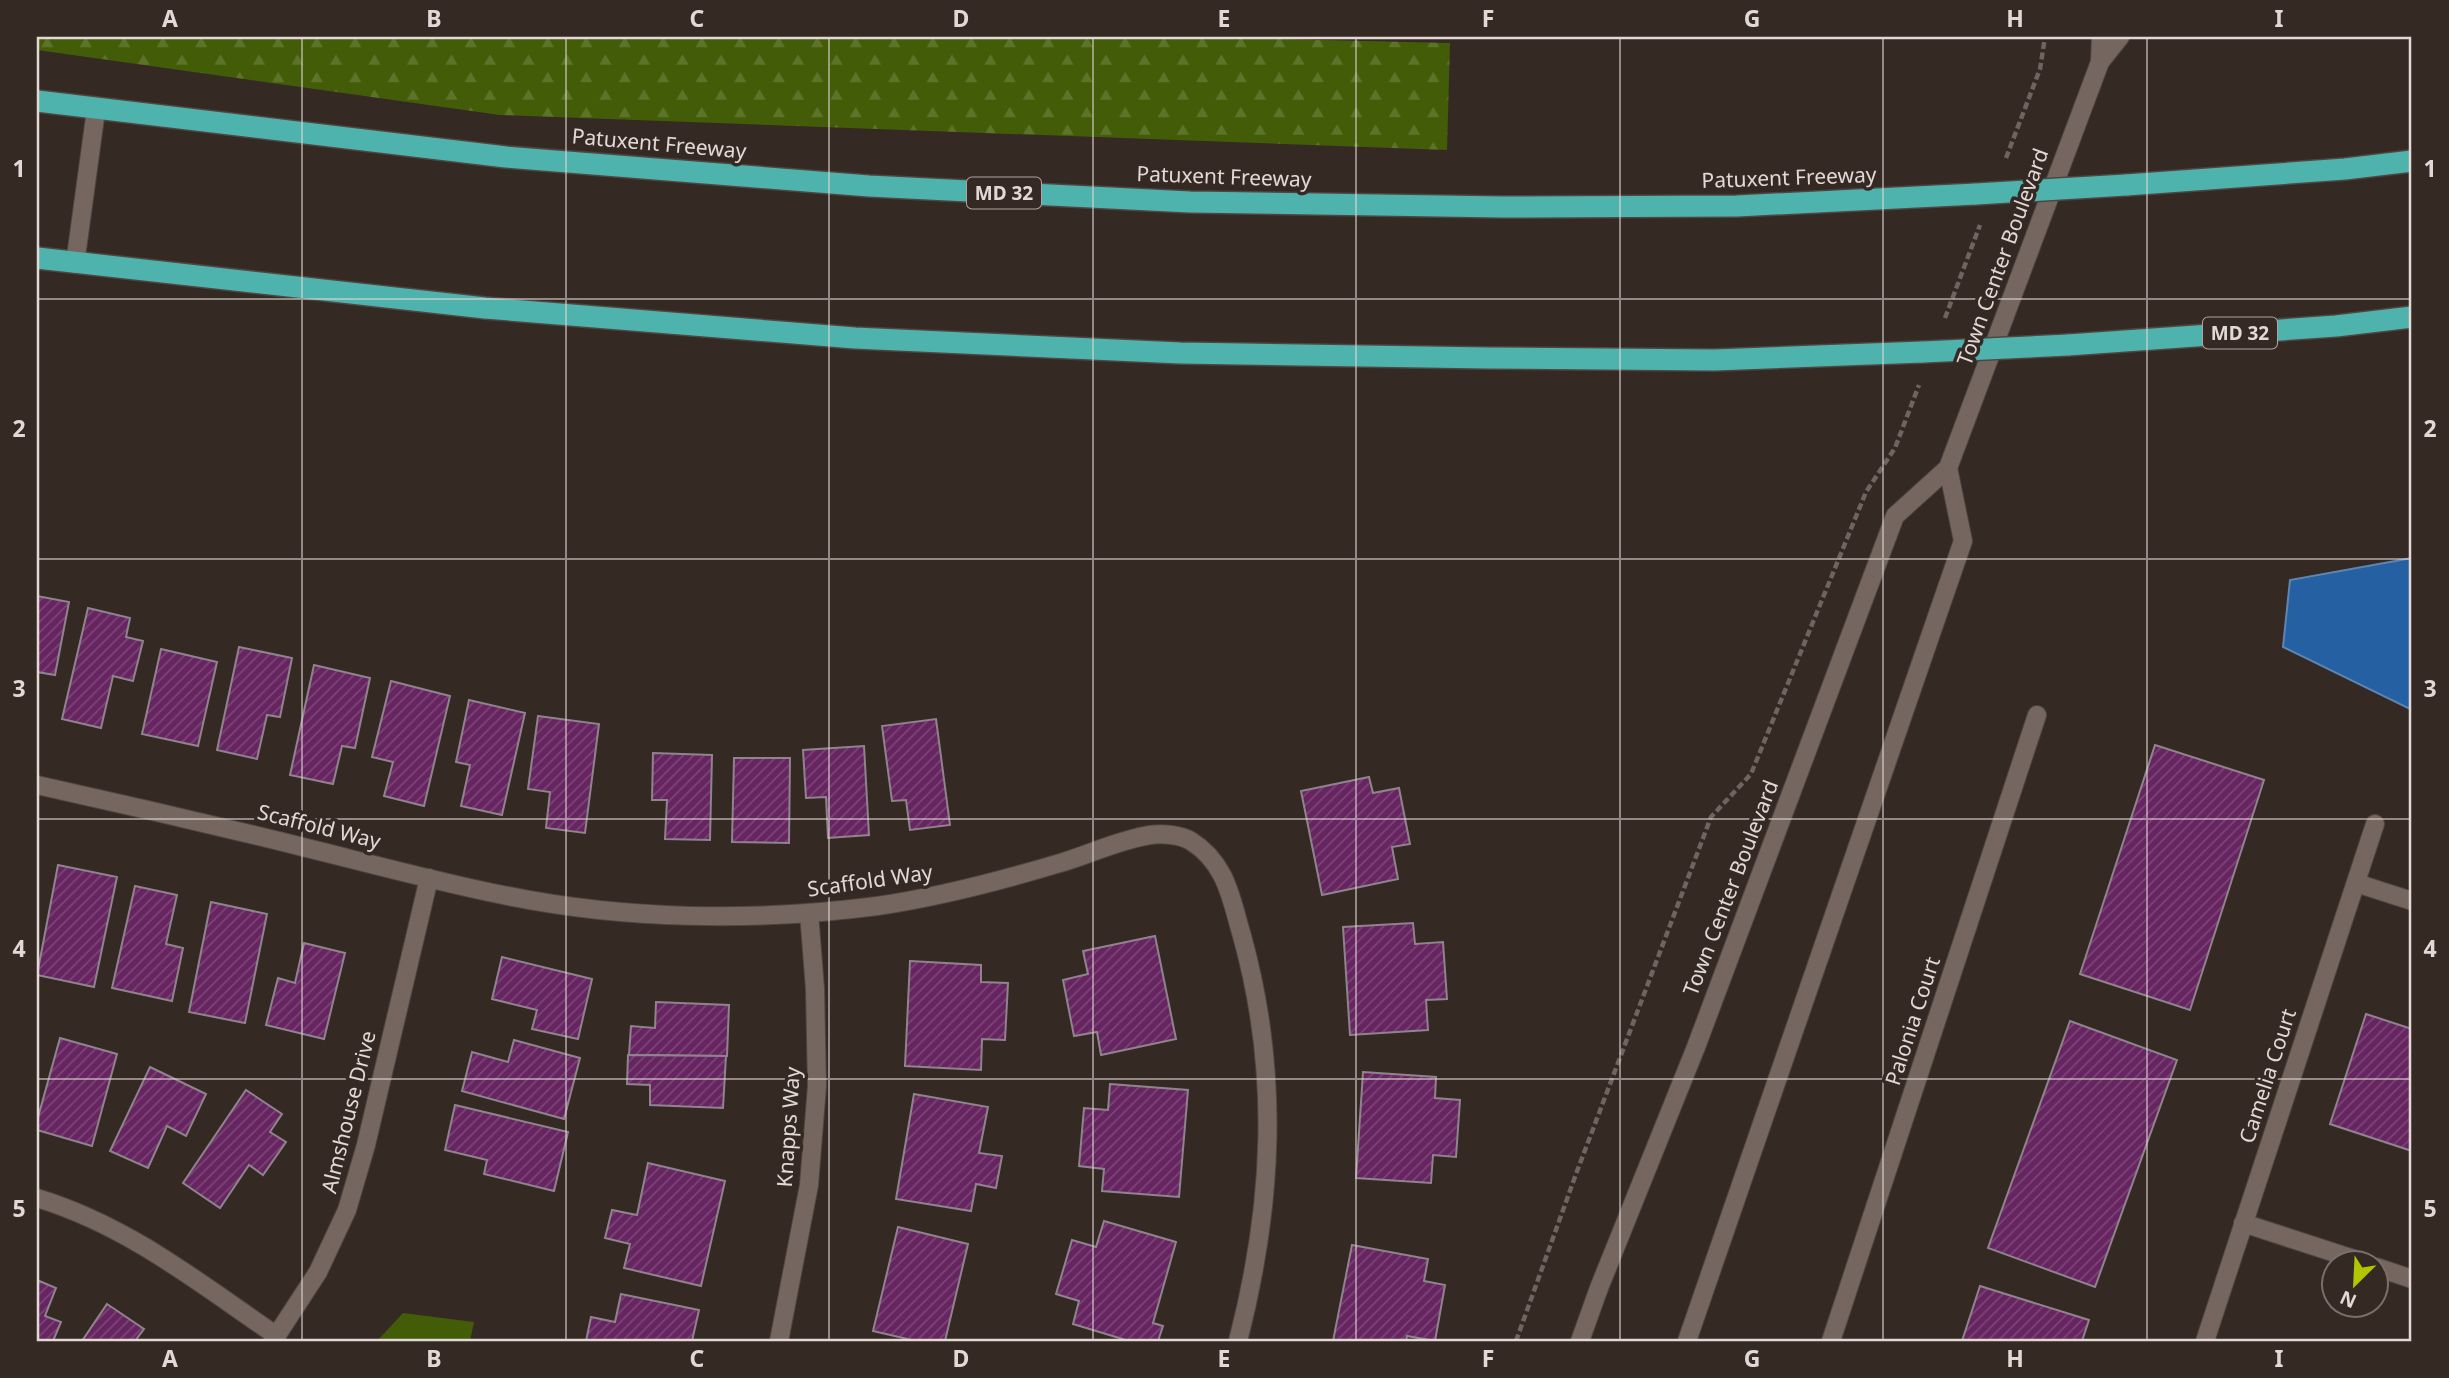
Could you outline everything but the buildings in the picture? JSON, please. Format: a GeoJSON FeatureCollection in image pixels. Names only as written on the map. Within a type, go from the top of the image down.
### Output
{"type":"FeatureCollection","features":[{"type":"Feature","properties":{"kind":"highway","name":"Patuxent Freeway"},"geometry":{"type":"LineString","coordinates":[[37,101],[519,158],[869,186],[1190,202],[1502,207],[1980,203],[2126,185],[2412,161]]}},
{"type":"Feature","properties":{"kind":"highway","name":"MD 32"},"geometry":{"type":"LineString","coordinates":[[37,258],[485,308],[868,339],[1180,354],[1714,359],[2068,345],[2336,326],[2412,317]]}},
{"type":"Feature","properties":{"kind":"street","name":"Town Center Boulevard"},"geometry":{"type":"LineString","coordinates":[[2100,62],[2101,37]]}},
{"type":"Feature","properties":{"kind":"street","name":"Town Center Boulevard"},"geometry":{"type":"LineString","coordinates":[[1580,1341],[1696,1046],[1895,516],[1948,468],[2100,62],[2120,37]]}},
{"type":"Feature","properties":{"kind":"street"},"geometry":{"type":"LineString","coordinates":[[75,264],[96,110]]}},
{"type":"Feature","properties":{"kind":"street"},"geometry":{"type":"LineString","coordinates":[[1687,1341],[1963,541],[1948,468]]}},
{"type":"Feature","properties":{"kind":"street","name":"Palonia Court"},"geometry":{"type":"LineString","coordinates":[[1831,1341],[2037,715]]}},
{"type":"Feature","properties":{"kind":"street","name":"Scaffold Way"},"geometry":{"type":"LineString","coordinates":[[37,785],[198,821],[505,896],[590,908],[663,914],[809,913],[935,896],[1065,862],[1124,840],[1157,834],[1187,838],[1209,856],[1225,878],[1250,968],[1263,1031],[1268,1158],[1261,1232],[1238,1341]]}},
{"type":"Feature","properties":{"kind":"street","name":"Camelia Court"},"geometry":{"type":"LineString","coordinates":[[2205,1341],[2375,824]]}},
{"type":"Feature","properties":{"kind":"street","name":"Almshouse Drive"},"geometry":{"type":"LineString","coordinates":[[275,1339],[318,1272],[347,1210],[366,1145],[429,878]]}},
{"type":"Feature","properties":{"kind":"street"},"geometry":{"type":"LineString","coordinates":[[2356,883],[2412,901]]}},
{"type":"Feature","properties":{"kind":"street","name":"Knapps Way"},"geometry":{"type":"LineString","coordinates":[[779,1341],[809,1185],[817,1086],[815,989],[809,913]]}},
{"type":"Feature","properties":{"kind":"street"},"geometry":{"type":"LineString","coordinates":[[37,1198],[74,1210],[133,1238],[275,1339]]}},
{"type":"Feature","properties":{"kind":"street"},"geometry":{"type":"LineString","coordinates":[[2244,1223],[2320,1248]]}},
{"type":"Feature","properties":{"kind":"street"},"geometry":{"type":"LineString","coordinates":[[2390,1272],[2412,1279]]}},
{"type":"Feature","properties":{"kind":"path"},"geometry":{"type":"LineString","coordinates":[[2005,160],[2040,69],[2045,37]]}},
{"type":"Feature","properties":{"kind":"path"},"geometry":{"type":"LineString","coordinates":[[1940,330],[1980,203]]}},
{"type":"Feature","properties":{"kind":"path"},"geometry":{"type":"LineString","coordinates":[[1516,1341],[1711,817],[1751,774],[1866,492],[1895,448],[1920,383]]}},
{"type":"Feature","properties":{"kind":"green space"},"geometry":{"type":"Polygon","coordinates":[[[37,37],[1200,37],[1450,43],[1447,150],[500,115],[37,50],[37,37]]]}},
{"type":"Feature","properties":{"kind":"green space"},"geometry":{"type":"Polygon","coordinates":[[[403,1313],[474,1322],[470,1341],[377,1341],[403,1313]]]}},
{"type":"Feature","properties":{"kind":"water"},"geometry":{"type":"Polygon","coordinates":[[[2412,558],[2412,710],[2283,647],[2290,580],[2412,558]]]}}]}
